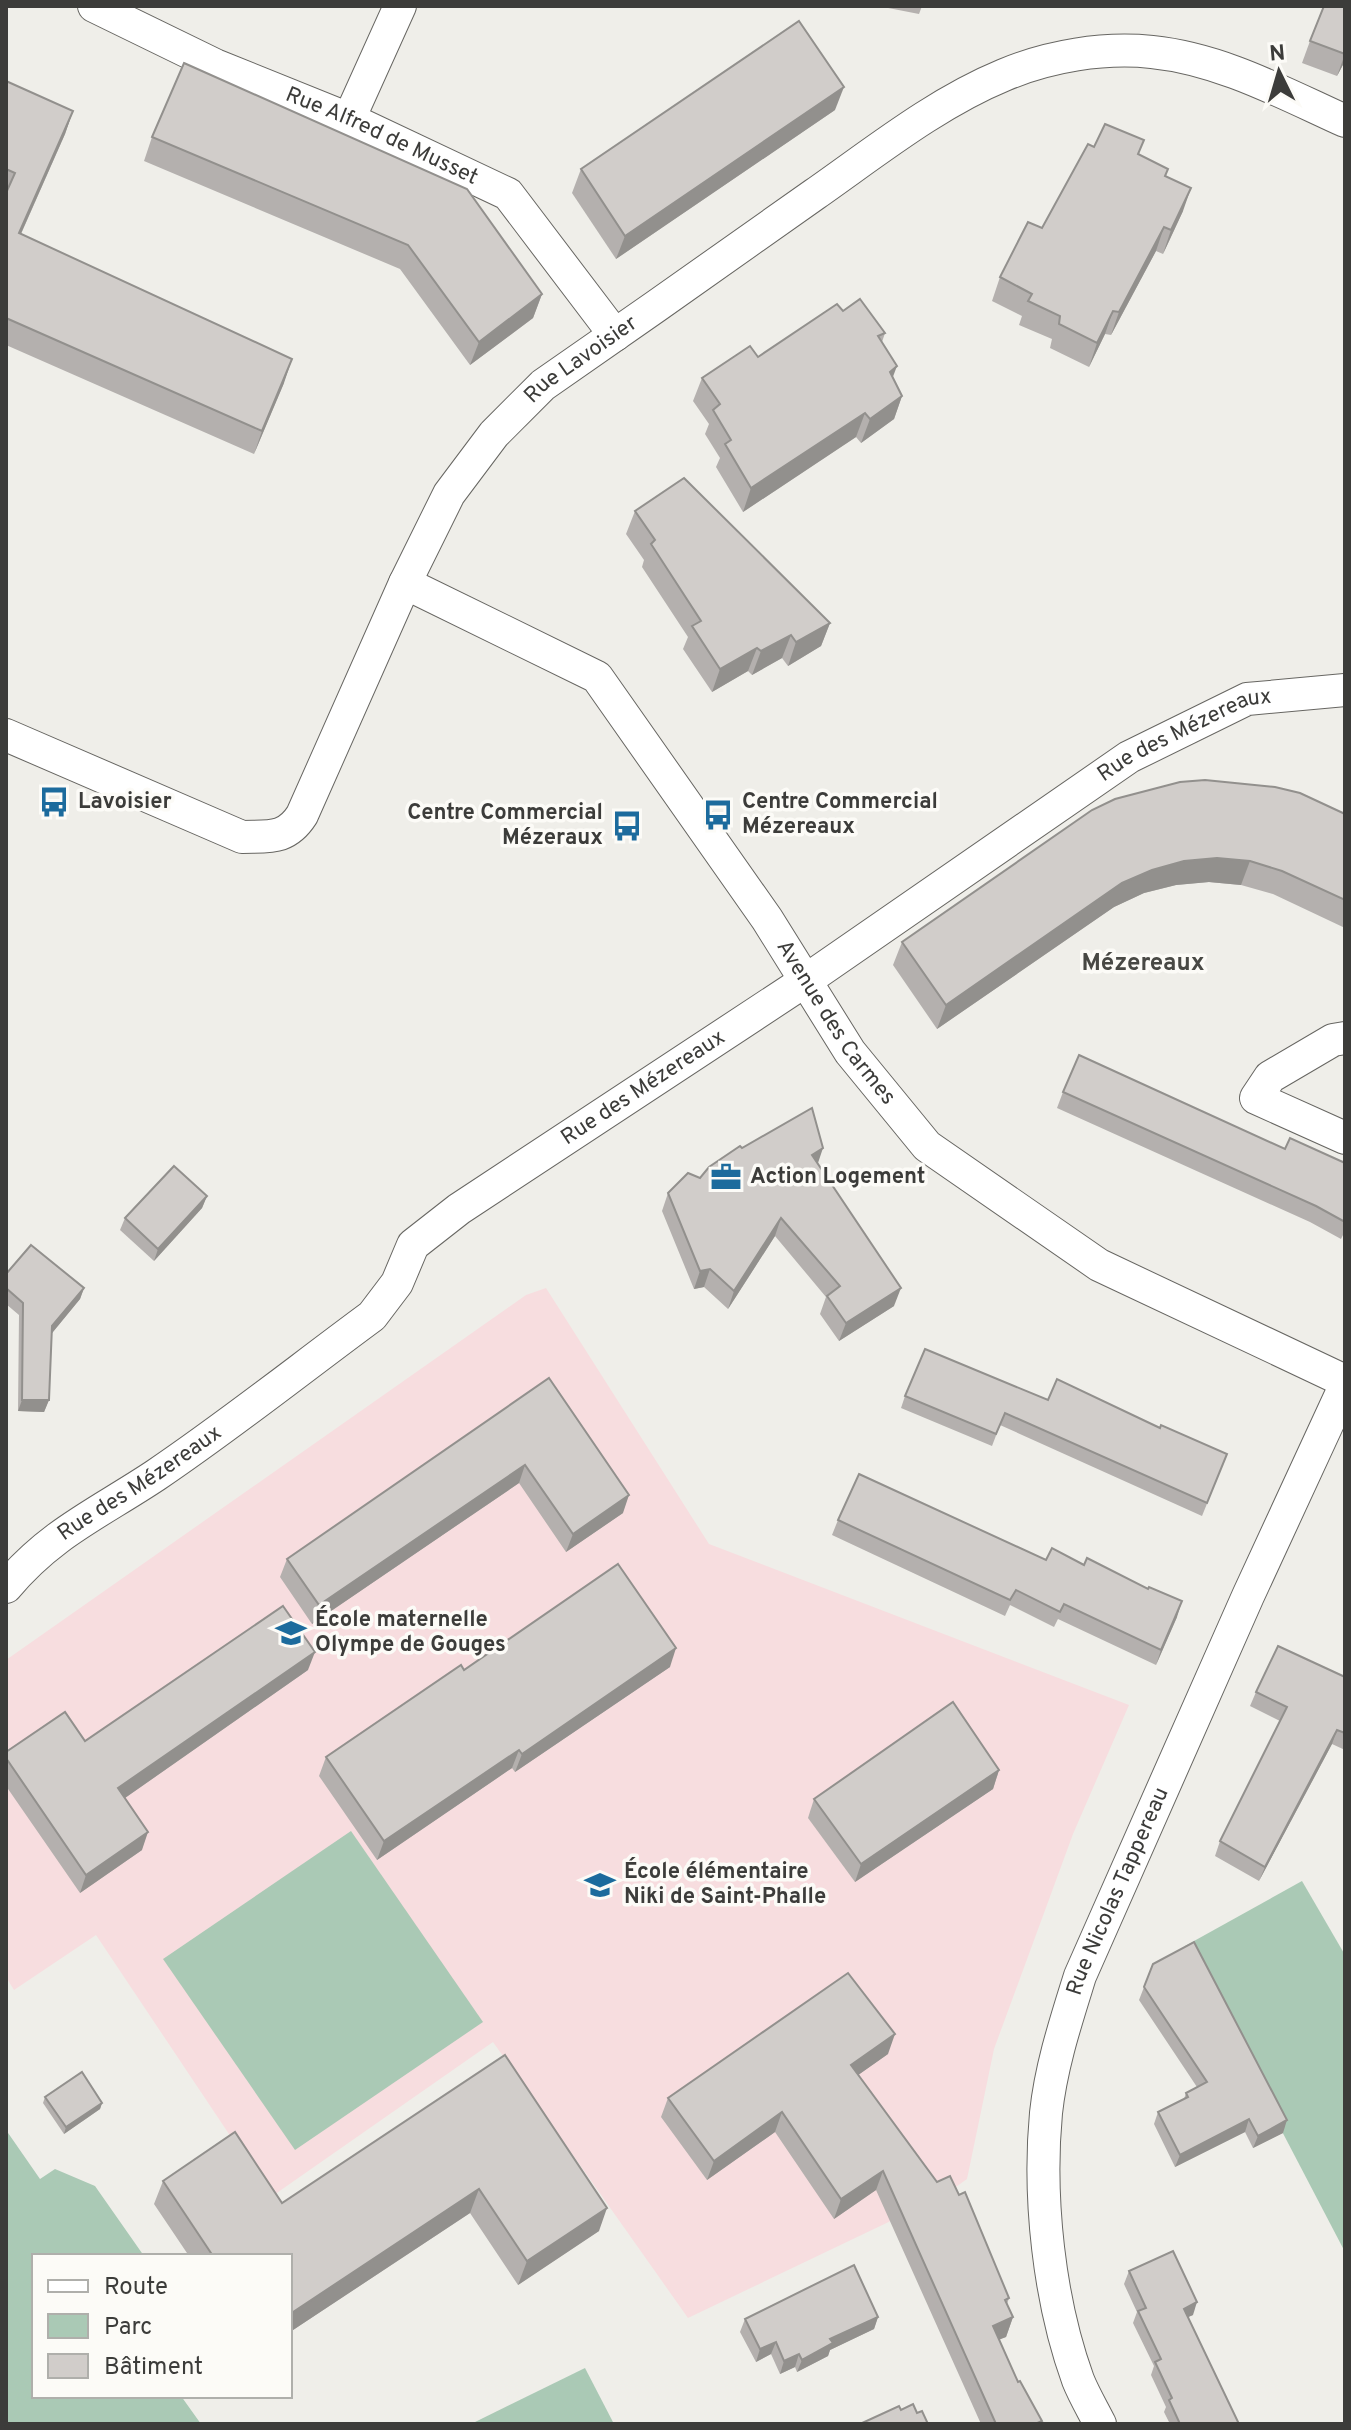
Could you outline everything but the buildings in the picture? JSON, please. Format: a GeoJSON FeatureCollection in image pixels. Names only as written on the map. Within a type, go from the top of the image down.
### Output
{"type":"FeatureCollection","features":[{"type":"Feature","properties":{"kind":"street","name":"Rue Alfred de Musset"},"geometry":{"type":"LineString","coordinates":[[94,6],[215,65],[349,119],[508,194],[615,335]]}},
{"type":"Feature","properties":{"kind":"street"},"geometry":{"type":"LineString","coordinates":[[349,119],[400,6]]}},
{"type":"Feature","properties":{"kind":"street","name":"Rue Lavoisier"},"geometry":{"type":"LineString","coordinates":[[6,735],[242,837],[279,835],[293,828],[302,815],[405,583],[449,494],[494,434],[543,385],[908,130],[971,90],[1006,74],[1044,61],[1096,53],[1152,52],[1212,64],[1345,121]]}},
{"type":"Feature","properties":{"kind":"street","name":"Avenue des Carmes"},"geometry":{"type":"LineString","coordinates":[[405,583],[597,677],[767,919],[850,1052],[927,1146],[1099,1265],[1345,1383]]}},
{"type":"Feature","properties":{"kind":"street","name":"Rue des Mézereaux"},"geometry":{"type":"LineString","coordinates":[[6,1587],[24,1565],[56,1537],[156,1474],[372,1316],[397,1283],[413,1245],[459,1209],[805,981],[1129,757],[1247,699],[1345,690]]}},
{"type":"Feature","properties":{"kind":"street"},"geometry":{"type":"LineString","coordinates":[[1345,1038],[1333,1040],[1270,1077],[1256,1098],[1345,1138]]}},
{"type":"Feature","properties":{"kind":"street","name":"Rue Nicolas Tappereau"},"geometry":{"type":"LineString","coordinates":[[1100,2424],[1079,2382],[1063,2330],[1043,2183],[1046,2125],[1059,2041],[1080,1976],[1345,1383]]}},
{"type":"Feature","properties":{"kind":"shaded area","name":"École élémentaire Niki de Saint-Phalle"},"geometry":{"type":"Polygon","coordinates":[[[546,1288],[709,1544],[1129,1705],[1073,1834],[994,2049],[967,2179],[943,2196],[688,2318],[493,2042],[271,2197],[96,1935],[14,1990],[6,1977],[6,1660],[526,1295],[546,1288]]]}},
{"type":"Feature","properties":{"kind":"green space"},"geometry":{"type":"Polygon","coordinates":[[[351,1831],[483,2022],[295,2150],[163,1959],[351,1831]]]}},
{"type":"Feature","properties":{"kind":"green space"},"geometry":{"type":"Polygon","coordinates":[[[1302,1881],[1345,1955],[1345,2252],[1185,1946],[1302,1881]]]}},
{"type":"Feature","properties":{"kind":"green space"},"geometry":{"type":"Polygon","coordinates":[[[6,2130],[40,2179],[55,2169],[95,2186],[143,2254],[32,2254],[32,2398],[182,2398],[201,2424],[6,2424],[6,2130]]]}},
{"type":"Feature","properties":{"kind":"green space"},"geometry":{"type":"Polygon","coordinates":[[[585,2368],[614,2424],[471,2424],[585,2368]]]}},
{"type":"Feature","properties":{"kind":"place","name":"Lavoisier"},"geometry":{"type":"Point","coordinates":[54,802]}},
{"type":"Feature","properties":{"kind":"place","name":"Centre Commercial Mézereaux"},"geometry":{"type":"Point","coordinates":[718,815]}},
{"type":"Feature","properties":{"kind":"place","name":"Centre Commercial Mézeraux"},"geometry":{"type":"Point","coordinates":[627,826]}},
{"type":"Feature","properties":{"kind":"place","name":"Action Logement"},"geometry":{"type":"Point","coordinates":[726,1177]}},
{"type":"Feature","properties":{"kind":"place","name":"École maternelle Olympe de Gouges"},"geometry":{"type":"Point","coordinates":[291,1633]}},
{"type":"Feature","properties":{"kind":"place","name":"École élémentaire Niki de Saint-Phalle"},"geometry":{"type":"Point","coordinates":[600,1885]}},
{"type":"Feature","properties":{"kind":"district","name":"Mézereaux"},"geometry":{"type":"Point","coordinates":[1143,964]}}]}
